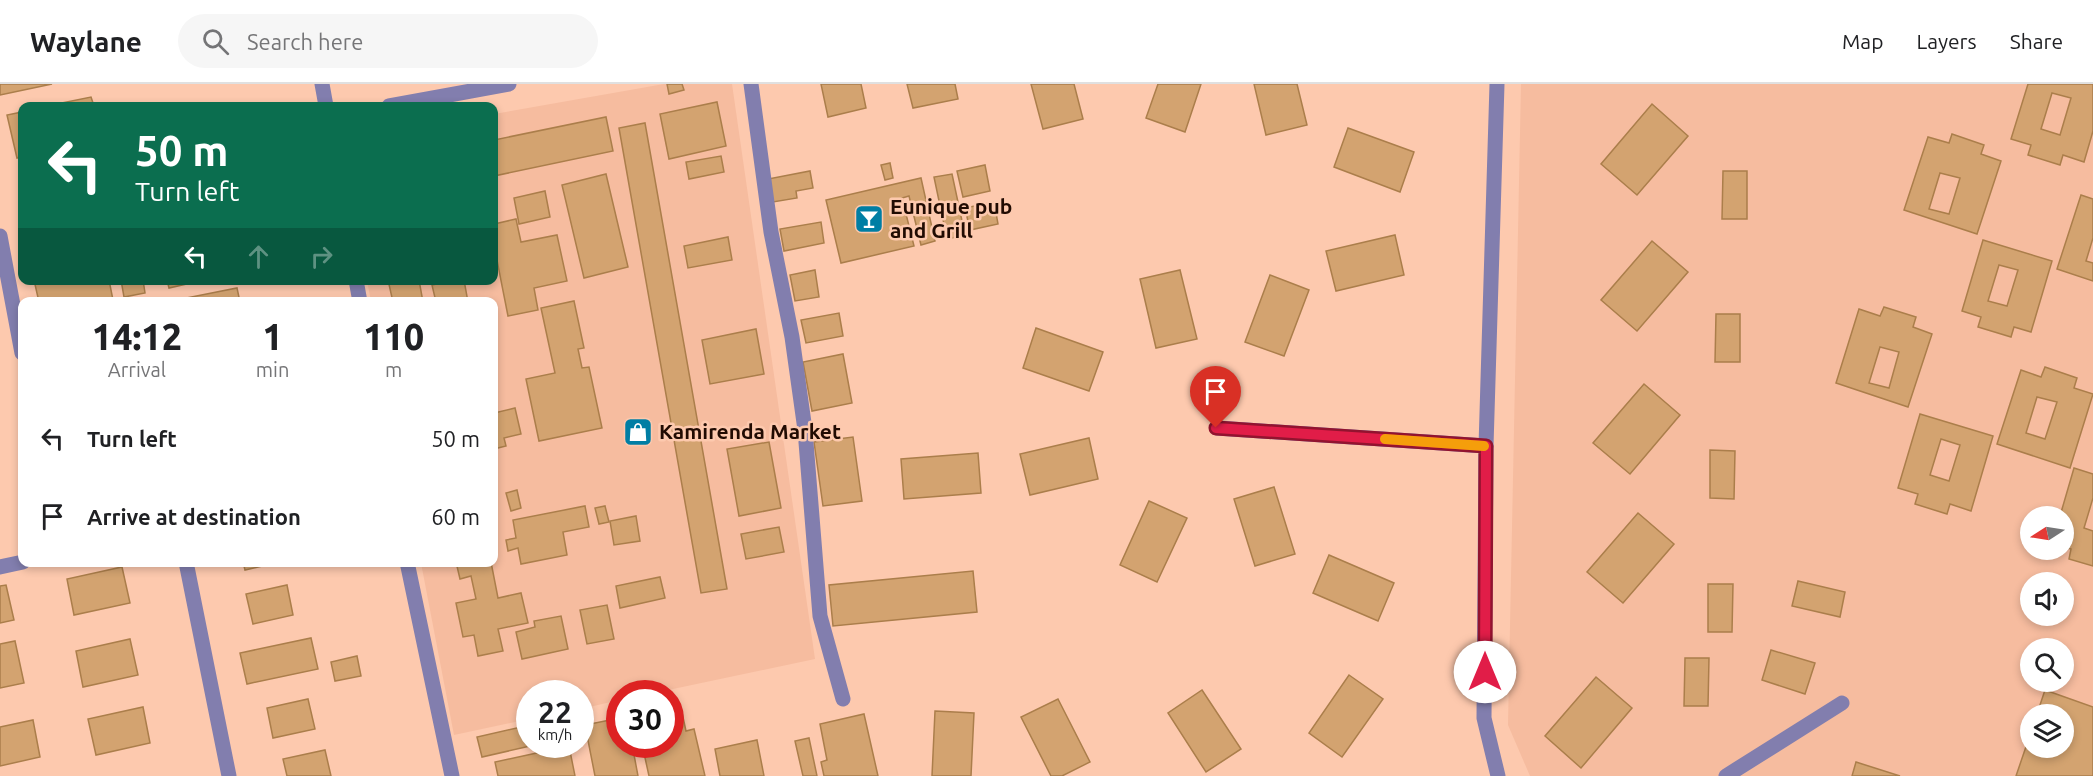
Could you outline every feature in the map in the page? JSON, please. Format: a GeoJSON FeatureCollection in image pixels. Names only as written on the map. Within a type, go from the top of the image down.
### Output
{"type":"FeatureCollection","features":[{"type":"Feature","properties":{"kind":"street"},"geometry":{"type":"LineString","coordinates":[[321,84],[325,102]]}},
{"type":"Feature","properties":{"kind":"street"},"geometry":{"type":"LineString","coordinates":[[410,102],[509,84]]}},
{"type":"Feature","properties":{"kind":"street"},"geometry":{"type":"LineString","coordinates":[[751,84],[771,232],[792,337],[805,429],[820,616],[843,699]]}},
{"type":"Feature","properties":{"kind":"street"},"geometry":{"type":"LineString","coordinates":[[1497,84],[1486,446],[1484,718],[1498,776]]}},
{"type":"Feature","properties":{"kind":"street"},"geometry":{"type":"LineString","coordinates":[[0,236],[18,332]]}},
{"type":"Feature","properties":{"kind":"street"},"geometry":{"type":"LineString","coordinates":[[1216,428],[1486,446]]}},
{"type":"Feature","properties":{"kind":"street"},"geometry":{"type":"LineString","coordinates":[[0,567],[18,563]]}},
{"type":"Feature","properties":{"kind":"street"},"geometry":{"type":"LineString","coordinates":[[187,567],[230,776]]}},
{"type":"Feature","properties":{"kind":"street"},"geometry":{"type":"LineString","coordinates":[[408,567],[452,776]]}},
{"type":"Feature","properties":{"kind":"street"},"geometry":{"type":"LineString","coordinates":[[1726,776],[1842,703]]}},
{"type":"Feature","properties":{"kind":"shaded area","name":"Kamirenda Market"},"geometry":{"type":"Polygon","coordinates":[[[664,84],[732,84],[815,659],[684,687],[684,680],[606,680],[606,703],[594,706],[594,680],[516,680],[516,722],[454,735],[422,567],[498,567],[498,297],[370,297],[368,285],[498,285],[498,113],[664,84]]]}},
{"type":"Feature","properties":{"kind":"shaded area"},"geometry":{"type":"Polygon","coordinates":[[[1521,84],[2093,84],[2093,776],[1530,776],[1508,725],[1521,84]]]}},
{"type":"Feature","properties":{"kind":"building"},"geometry":{"type":"Polygon","coordinates":[[[0,84],[52,84],[0,95],[0,84]]]}},
{"type":"Feature","properties":{"kind":"building"},"geometry":{"type":"Polygon","coordinates":[[[667,84],[682,84],[684,90],[669,94],[667,84]]]}},
{"type":"Feature","properties":{"kind":"building"},"geometry":{"type":"Polygon","coordinates":[[[821,84],[861,84],[866,108],[828,117],[821,84]]]}},
{"type":"Feature","properties":{"kind":"building"},"geometry":{"type":"Polygon","coordinates":[[[907,84],[955,84],[958,99],[913,108],[907,84]]]}},
{"type":"Feature","properties":{"kind":"building"},"geometry":{"type":"Polygon","coordinates":[[[1031,84],[1074,84],[1083,119],[1043,129],[1031,84]]]}},
{"type":"Feature","properties":{"kind":"building"},"geometry":{"type":"Polygon","coordinates":[[[1158,84],[1201,84],[1185,132],[1146,118],[1158,84]]]}},
{"type":"Feature","properties":{"kind":"building"},"geometry":{"type":"Polygon","coordinates":[[[1254,84],[1297,84],[1307,125],[1266,135],[1254,84]]]}},
{"type":"Feature","properties":{"kind":"building"},"geometry":{"type":"Polygon","coordinates":[[[2028,84],[2093,84],[2093,131],[2084,162],[2063,155],[2060,165],[2028,155],[2031,145],[2011,139],[2028,84]],[[2052,93],[2041,129],[2060,135],[2071,98],[2052,93]]]}},
{"type":"Feature","properties":{"kind":"building"},"geometry":{"type":"Polygon","coordinates":[[[91,97],[93,102],[67,102],[91,97]]]}},
{"type":"Feature","properties":{"kind":"building"},"geometry":{"type":"Polygon","coordinates":[[[717,102],[726,146],[669,159],[660,114],[717,102]]]}},
{"type":"Feature","properties":{"kind":"building"},"geometry":{"type":"Polygon","coordinates":[[[1652,104],[1688,136],[1637,195],[1601,164],[1652,104]]]}},
{"type":"Feature","properties":{"kind":"building"},"geometry":{"type":"Polygon","coordinates":[[[18,113],[18,158],[17,158],[7,115],[18,113]]]}},
{"type":"Feature","properties":{"kind":"building"},"geometry":{"type":"Polygon","coordinates":[[[606,117],[613,151],[498,175],[498,139],[606,117]]]}},
{"type":"Feature","properties":{"kind":"building"},"geometry":{"type":"Polygon","coordinates":[[[645,123],[727,589],[701,593],[619,128],[645,123]]]}},
{"type":"Feature","properties":{"kind":"building"},"geometry":{"type":"Polygon","coordinates":[[[1348,128],[1414,152],[1400,192],[1334,167],[1348,128]]]}},
{"type":"Feature","properties":{"kind":"building"},"geometry":{"type":"Polygon","coordinates":[[[1952,134],[1984,145],[1981,154],[2001,161],[1977,234],[1904,210],[1928,137],[1949,143],[1952,134]],[[1940,173],[1929,209],[1949,214],[1960,178],[1940,173]]]}},
{"type":"Feature","properties":{"kind":"building"},"geometry":{"type":"Polygon","coordinates":[[[721,156],[724,172],[689,179],[686,162],[721,156]]]}},
{"type":"Feature","properties":{"kind":"building"},"geometry":{"type":"Polygon","coordinates":[[[890,163],[893,178],[885,180],[881,165],[890,163]]]}},
{"type":"Feature","properties":{"kind":"building"},"geometry":{"type":"Polygon","coordinates":[[[985,165],[990,191],[963,197],[957,171],[985,165]]]}},
{"type":"Feature","properties":{"kind":"building"},"geometry":{"type":"Polygon","coordinates":[[[810,171],[813,188],[796,191],[797,198],[773,202],[768,179],[810,171]]]}},
{"type":"Feature","properties":{"kind":"building"},"geometry":{"type":"Polygon","coordinates":[[[1723,171],[1747,171],[1747,219],[1722,219],[1723,171]]]}},
{"type":"Feature","properties":{"kind":"building"},"geometry":{"type":"Polygon","coordinates":[[[606,174],[628,267],[584,278],[562,185],[606,174]]]}},
{"type":"Feature","properties":{"kind":"building"},"geometry":{"type":"Polygon","coordinates":[[[952,174],[965,235],[947,239],[934,177],[952,174]]]}},
{"type":"Feature","properties":{"kind":"building","name":"Eunique pub and Grill"},"geometry":{"type":"Polygon","coordinates":[[[921,178],[935,241],[921,245],[909,196],[902,198],[914,246],[841,263],[826,200],[921,178]]]}},
{"type":"Feature","properties":{"kind":"building"},"geometry":{"type":"Polygon","coordinates":[[[545,191],[550,217],[519,224],[514,198],[545,191]]]}},
{"type":"Feature","properties":{"kind":"building"},"geometry":{"type":"Polygon","coordinates":[[[2081,195],[2093,199],[2093,238],[2086,261],[2093,263],[2093,281],[2057,269],[2081,195]]]}},
{"type":"Feature","properties":{"kind":"building"},"geometry":{"type":"Polygon","coordinates":[[[994,202],[998,224],[970,230],[965,208],[994,202]]]}},
{"type":"Feature","properties":{"kind":"building"},"geometry":{"type":"Polygon","coordinates":[[[516,219],[521,242],[557,235],[567,281],[534,288],[538,310],[508,316],[498,265],[498,223],[516,219]]]}},
{"type":"Feature","properties":{"kind":"building"},"geometry":{"type":"Polygon","coordinates":[[[821,222],[824,243],[784,251],[780,229],[821,222]]]}},
{"type":"Feature","properties":{"kind":"building"},"geometry":{"type":"Polygon","coordinates":[[[1395,235],[1404,275],[1336,291],[1326,251],[1395,235]]]}},
{"type":"Feature","properties":{"kind":"building"},"geometry":{"type":"Polygon","coordinates":[[[728,237],[732,260],[688,268],[684,246],[728,237]]]}},
{"type":"Feature","properties":{"kind":"building"},"geometry":{"type":"Polygon","coordinates":[[[1983,240],[2052,261],[2031,332],[2014,327],[2011,337],[1978,327],[1981,317],[1962,311],[1983,240]],[[1999,265],[1988,301],[2007,306],[2018,270],[1999,265]]]}},
{"type":"Feature","properties":{"kind":"building"},"geometry":{"type":"Polygon","coordinates":[[[1652,241],[1688,272],[1637,331],[1601,300],[1652,241]]]}},
{"type":"Feature","properties":{"kind":"building"},"geometry":{"type":"Polygon","coordinates":[[[815,270],[819,297],[795,301],[790,275],[815,270]]]}},
{"type":"Feature","properties":{"kind":"building"},"geometry":{"type":"Polygon","coordinates":[[[1180,270],[1197,339],[1156,348],[1140,279],[1180,270]]]}},
{"type":"Feature","properties":{"kind":"building"},"geometry":{"type":"Polygon","coordinates":[[[1270,275],[1309,290],[1284,356],[1245,342],[1270,275]]]}},
{"type":"Feature","properties":{"kind":"building"},"geometry":{"type":"Polygon","coordinates":[[[35,285],[110,285],[112,297],[38,297],[35,285]]]}},
{"type":"Feature","properties":{"kind":"building"},"geometry":{"type":"Polygon","coordinates":[[[122,285],[144,285],[145,293],[124,297],[122,285]]]}},
{"type":"Feature","properties":{"kind":"building"},"geometry":{"type":"Polygon","coordinates":[[[389,285],[420,285],[422,297],[392,297],[389,285]]]}},
{"type":"Feature","properties":{"kind":"building"},"geometry":{"type":"Polygon","coordinates":[[[432,285],[465,285],[467,297],[435,297],[432,285]]]}},
{"type":"Feature","properties":{"kind":"building"},"geometry":{"type":"Polygon","coordinates":[[[237,288],[239,297],[191,297],[237,288]]]}},
{"type":"Feature","properties":{"kind":"building"},"geometry":{"type":"Polygon","coordinates":[[[574,301],[584,348],[578,349],[582,368],[589,367],[602,428],[539,441],[526,379],[555,373],[541,308],[574,301]]]}},
{"type":"Feature","properties":{"kind":"building"},"geometry":{"type":"Polygon","coordinates":[[[1884,307],[1916,317],[1913,327],[1932,334],[1908,407],[1836,383],[1859,309],[1880,316],[1884,307]],[[1880,347],[1869,383],[1889,388],[1899,352],[1880,347]]]}},
{"type":"Feature","properties":{"kind":"building"},"geometry":{"type":"Polygon","coordinates":[[[839,313],[843,336],[806,343],[801,320],[839,313]]]}},
{"type":"Feature","properties":{"kind":"building"},"geometry":{"type":"Polygon","coordinates":[[[1716,314],[1740,314],[1740,362],[1715,362],[1716,314]]]}},
{"type":"Feature","properties":{"kind":"building"},"geometry":{"type":"Polygon","coordinates":[[[1036,328],[1103,352],[1089,391],[1023,368],[1036,328]]]}},
{"type":"Feature","properties":{"kind":"building"},"geometry":{"type":"Polygon","coordinates":[[[756,329],[764,374],[710,384],[702,340],[756,329]]]}},
{"type":"Feature","properties":{"kind":"building"},"geometry":{"type":"Polygon","coordinates":[[[843,354],[852,403],[812,411],[803,362],[843,354]]]}},
{"type":"Feature","properties":{"kind":"building"},"geometry":{"type":"Polygon","coordinates":[[[2045,367],[2077,378],[2074,388],[2093,394],[2070,468],[1997,444],[2021,370],[2041,377],[2045,367]],[[2037,397],[2026,433],[2045,439],[2057,402],[2037,397]]]}},
{"type":"Feature","properties":{"kind":"building"},"geometry":{"type":"Polygon","coordinates":[[[1644,384],[1680,415],[1630,474],[1593,443],[1644,384]]]}},
{"type":"Feature","properties":{"kind":"building"},"geometry":{"type":"Polygon","coordinates":[[[515,408],[521,434],[504,438],[506,446],[498,448],[498,412],[515,408]]]}},
{"type":"Feature","properties":{"kind":"building"},"geometry":{"type":"Polygon","coordinates":[[[1920,414],[1993,436],[1971,511],[1950,504],[1947,514],[1915,504],[1918,494],[1898,488],[1920,414]],[[1941,439],[1930,475],[1949,481],[1960,445],[1941,439]]]}},
{"type":"Feature","properties":{"kind":"building"},"geometry":{"type":"Polygon","coordinates":[[[853,437],[862,501],[823,506],[814,442],[853,437]]]}},
{"type":"Feature","properties":{"kind":"building"},"geometry":{"type":"Polygon","coordinates":[[[1089,438],[1098,479],[1030,495],[1020,454],[1089,438]]]}},
{"type":"Feature","properties":{"kind":"building"},"geometry":{"type":"Polygon","coordinates":[[[769,442],[781,508],[739,516],[727,449],[769,442]]]}},
{"type":"Feature","properties":{"kind":"building"},"geometry":{"type":"Polygon","coordinates":[[[1710,450],[1735,451],[1734,499],[1710,498],[1710,450]]]}},
{"type":"Feature","properties":{"kind":"building"},"geometry":{"type":"Polygon","coordinates":[[[978,453],[981,493],[904,499],[901,459],[978,453]]]}},
{"type":"Feature","properties":{"kind":"building"},"geometry":{"type":"Polygon","coordinates":[[[2074,468],[2093,474],[2093,498],[2084,528],[2093,531],[2093,566],[2072,560],[2074,506],[2063,506],[2074,468]]]}},
{"type":"Feature","properties":{"kind":"building"},"geometry":{"type":"Polygon","coordinates":[[[1274,487],[1295,554],[1255,566],[1234,499],[1274,487]]]}},
{"type":"Feature","properties":{"kind":"building"},"geometry":{"type":"Polygon","coordinates":[[[517,490],[521,508],[511,511],[506,493],[517,490]]]}},
{"type":"Feature","properties":{"kind":"building"},"geometry":{"type":"Polygon","coordinates":[[[1149,501],[1187,518],[1157,582],[1120,565],[1149,501]]]}},
{"type":"Feature","properties":{"kind":"building"},"geometry":{"type":"Polygon","coordinates":[[[585,506],[589,527],[563,532],[567,555],[521,564],[518,548],[508,551],[506,540],[516,538],[513,520],[585,506]]]}},
{"type":"Feature","properties":{"kind":"building"},"geometry":{"type":"Polygon","coordinates":[[[605,506],[609,522],[599,524],[595,508],[605,506]]]}},
{"type":"Feature","properties":{"kind":"building"},"geometry":{"type":"Polygon","coordinates":[[[1638,513],[1674,544],[1623,603],[1587,572],[1638,513]]]}},
{"type":"Feature","properties":{"kind":"building"},"geometry":{"type":"Polygon","coordinates":[[[636,516],[640,541],[614,545],[610,521],[636,516]]]}},
{"type":"Feature","properties":{"kind":"building"},"geometry":{"type":"Polygon","coordinates":[[[779,527],[784,552],[746,559],[741,534],[779,527]]]}},
{"type":"Feature","properties":{"kind":"building"},"geometry":{"type":"Polygon","coordinates":[[[1329,555],[1394,583],[1378,621],[1313,593],[1329,555]]]}},
{"type":"Feature","properties":{"kind":"building"},"geometry":{"type":"Polygon","coordinates":[[[122,567],[130,603],[74,615],[67,579],[122,567]]]}},
{"type":"Feature","properties":{"kind":"building"},"geometry":{"type":"Polygon","coordinates":[[[457,567],[492,567],[498,598],[521,593],[528,623],[498,629],[503,651],[478,656],[474,635],[463,637],[456,603],[476,599],[471,576],[460,579],[457,567]]]}},
{"type":"Feature","properties":{"kind":"building"},"geometry":{"type":"Polygon","coordinates":[[[973,571],[977,612],[833,626],[829,585],[973,571]]]}},
{"type":"Feature","properties":{"kind":"building"},"geometry":{"type":"Polygon","coordinates":[[[660,577],[665,598],[620,608],[616,586],[660,577]]]}},
{"type":"Feature","properties":{"kind":"building"},"geometry":{"type":"Polygon","coordinates":[[[1798,581],[1845,592],[1840,617],[1792,606],[1798,581]]]}},
{"type":"Feature","properties":{"kind":"building"},"geometry":{"type":"Polygon","coordinates":[[[1708,584],[1733,584],[1732,632],[1708,632],[1708,584]]]}},
{"type":"Feature","properties":{"kind":"building"},"geometry":{"type":"Polygon","coordinates":[[[6,585],[14,620],[0,623],[0,586],[6,585]]]}},
{"type":"Feature","properties":{"kind":"building"},"geometry":{"type":"Polygon","coordinates":[[[287,585],[293,615],[253,624],[246,594],[287,585]]]}},
{"type":"Feature","properties":{"kind":"building"},"geometry":{"type":"Polygon","coordinates":[[[607,605],[614,639],[587,644],[580,610],[607,605]]]}},
{"type":"Feature","properties":{"kind":"building"},"geometry":{"type":"Polygon","coordinates":[[[561,616],[568,649],[522,659],[516,632],[535,627],[534,621],[561,616]]]}},
{"type":"Feature","properties":{"kind":"building"},"geometry":{"type":"Polygon","coordinates":[[[311,638],[318,669],[247,684],[240,653],[311,638]]]}},
{"type":"Feature","properties":{"kind":"building"},"geometry":{"type":"Polygon","coordinates":[[[130,639],[138,675],[83,687],[76,651],[130,639]]]}},
{"type":"Feature","properties":{"kind":"building"},"geometry":{"type":"Polygon","coordinates":[[[15,641],[24,683],[0,688],[0,644],[15,641]]]}},
{"type":"Feature","properties":{"kind":"building"},"geometry":{"type":"Polygon","coordinates":[[[1771,650],[1815,663],[1805,694],[1762,680],[1771,650]]]}},
{"type":"Feature","properties":{"kind":"building"},"geometry":{"type":"Polygon","coordinates":[[[357,656],[361,676],[335,681],[331,662],[357,656]]]}},
{"type":"Feature","properties":{"kind":"building"},"geometry":{"type":"Polygon","coordinates":[[[1685,658],[1709,658],[1708,706],[1684,706],[1685,658]]]}},
{"type":"Feature","properties":{"kind":"building"},"geometry":{"type":"Polygon","coordinates":[[[1349,675],[1383,699],[1342,757],[1309,733],[1349,675]]]}},
{"type":"Feature","properties":{"kind":"building"},"geometry":{"type":"Polygon","coordinates":[[[1596,677],[1632,708],[1581,768],[1545,736],[1596,677]]]}},
{"type":"Feature","properties":{"kind":"building"},"geometry":{"type":"Polygon","coordinates":[[[1202,690],[1241,749],[1206,772],[1168,713],[1202,690]]]}},
{"type":"Feature","properties":{"kind":"building"},"geometry":{"type":"Polygon","coordinates":[[[2044,692],[2051,692],[2093,707],[2093,776],[2016,776],[2022,758],[2074,758],[2074,704],[2040,704],[2044,692]]]}},
{"type":"Feature","properties":{"kind":"building"},"geometry":{"type":"Polygon","coordinates":[[[308,699],[315,729],[273,738],[267,708],[308,699]]]}},
{"type":"Feature","properties":{"kind":"building"},"geometry":{"type":"Polygon","coordinates":[[[1058,699],[1090,762],[1062,776],[1051,776],[1021,717],[1058,699]]]}},
{"type":"Feature","properties":{"kind":"building"},"geometry":{"type":"Polygon","coordinates":[[[143,707],[150,743],[96,755],[88,719],[143,707]]]}},
{"type":"Feature","properties":{"kind":"building"},"geometry":{"type":"Polygon","coordinates":[[[935,711],[974,713],[971,776],[932,776],[935,711]]]}},
{"type":"Feature","properties":{"kind":"building"},"geometry":{"type":"Polygon","coordinates":[[[864,714],[878,776],[824,776],[821,762],[827,760],[820,724],[864,714]]]}},
{"type":"Feature","properties":{"kind":"building"},"geometry":{"type":"Polygon","coordinates":[[[33,720],[40,757],[0,766],[0,727],[33,720]]]}},
{"type":"Feature","properties":{"kind":"building"},"geometry":{"type":"Polygon","coordinates":[[[606,721],[606,758],[635,758],[638,776],[595,776],[591,758],[594,758],[594,723],[606,721]]]}},
{"type":"Feature","properties":{"kind":"building"},"geometry":{"type":"Polygon","coordinates":[[[684,722],[686,731],[694,729],[705,776],[649,776],[645,758],[684,758],[684,722]]]}},
{"type":"Feature","properties":{"kind":"building"},"geometry":{"type":"Polygon","coordinates":[[[516,728],[516,749],[482,757],[477,737],[516,728]]]}},
{"type":"Feature","properties":{"kind":"building"},"geometry":{"type":"Polygon","coordinates":[[[809,738],[817,776],[803,776],[795,741],[809,738]]]}},
{"type":"Feature","properties":{"kind":"building"},"geometry":{"type":"Polygon","coordinates":[[[757,740],[764,776],[720,776],[715,749],[757,740]]]}},
{"type":"Feature","properties":{"kind":"building"},"geometry":{"type":"Polygon","coordinates":[[[325,750],[331,776],[287,776],[283,759],[325,750]]]}},
{"type":"Feature","properties":{"kind":"building"},"geometry":{"type":"Polygon","coordinates":[[[516,757],[571,758],[575,776],[498,776],[495,762],[516,757]]]}},
{"type":"Feature","properties":{"kind":"building"},"geometry":{"type":"Polygon","coordinates":[[[1856,762],[1900,776],[1852,776],[1856,762]]]}},
{"type":"Feature","properties":{"kind":"slow traffic"},"geometry":{"type":"LineString","coordinates":[[1385,439],[1484,446]]}},
{"type":"Feature","properties":{"kind":"place","name":"Eunique pub and Grill"},"geometry":{"type":"Point","coordinates":[869,219]}},
{"type":"Feature","properties":{"kind":"place","name":"Kamirenda Market"},"geometry":{"type":"Point","coordinates":[638,432]}},
{"type":"Feature","properties":{"kind":"route"},"geometry":{"type":"LineString","coordinates":[[1216,428],[1486,446],[1485,672]]}}]}
